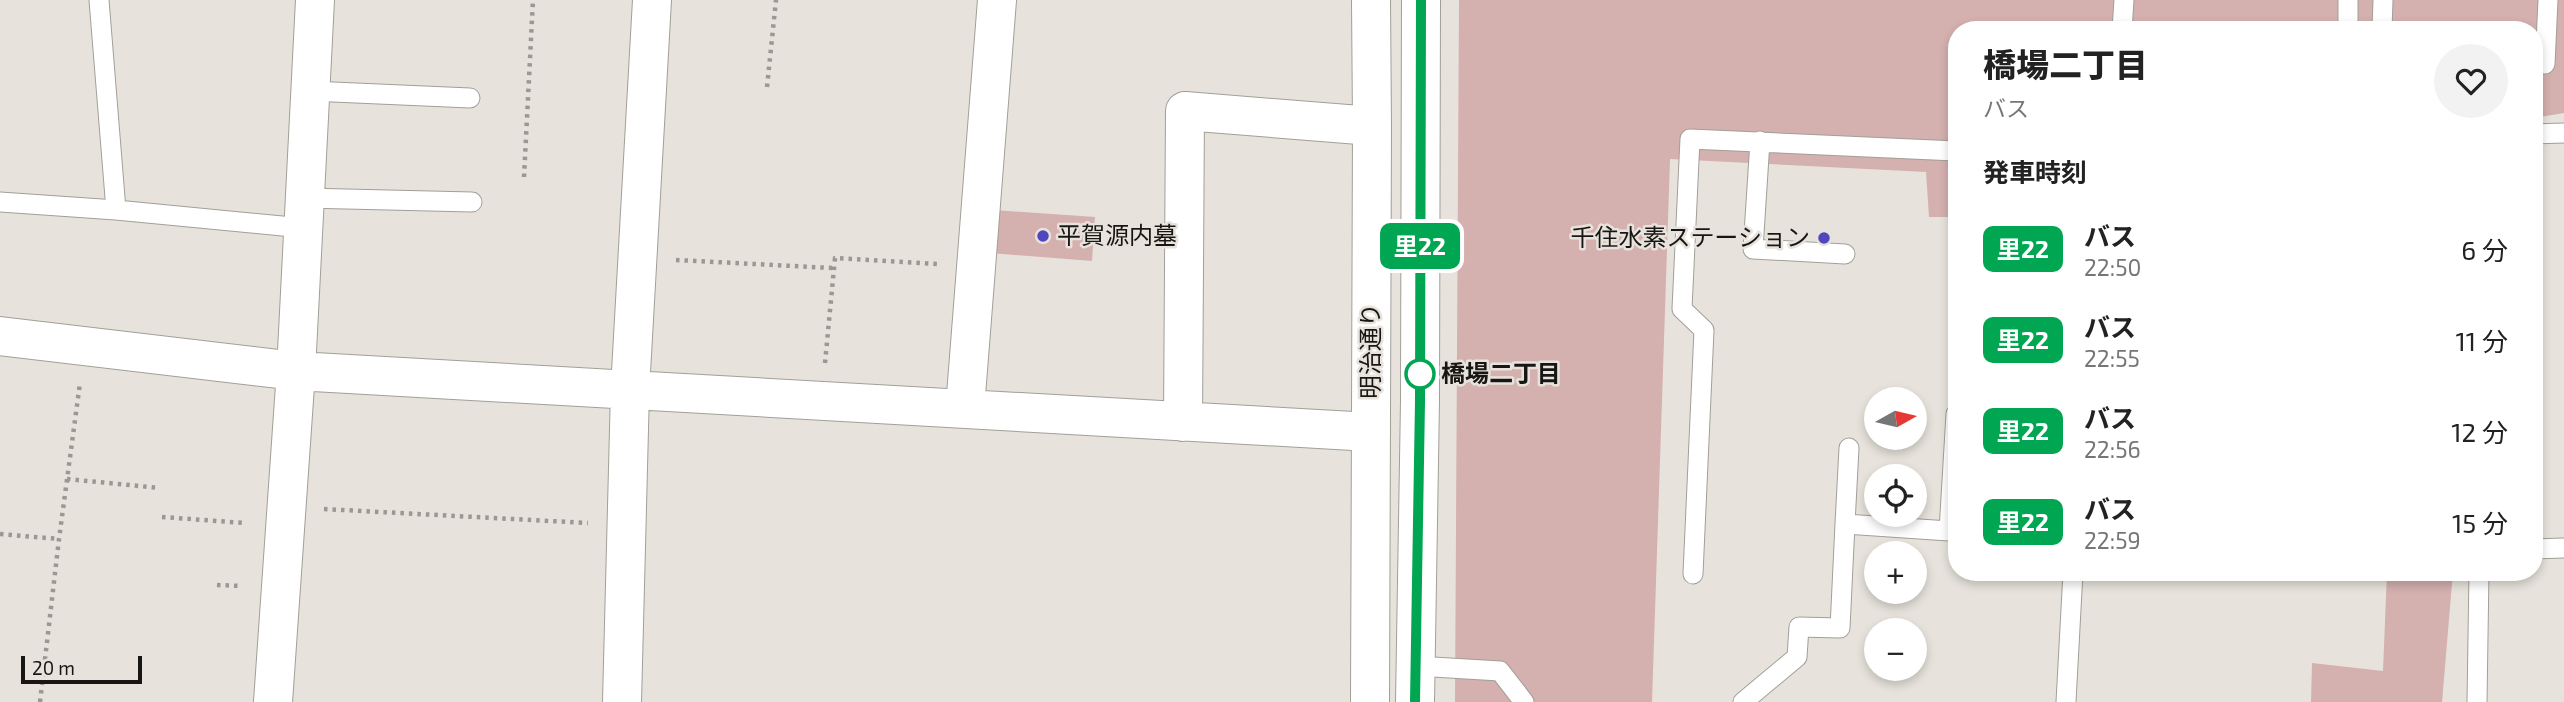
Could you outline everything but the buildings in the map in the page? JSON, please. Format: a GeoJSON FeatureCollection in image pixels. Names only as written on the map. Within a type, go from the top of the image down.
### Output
{"type":"FeatureCollection","features":[{"type":"Feature","properties":{"kind":"street"},"geometry":{"type":"LineString","coordinates":[[274,702],[296,371],[315,0]]}},
{"type":"Feature","properties":{"kind":"street"},"geometry":{"type":"LineString","coordinates":[[622,702],[630,390],[652,0]]}},
{"type":"Feature","properties":{"kind":"street"},"geometry":{"type":"LineString","coordinates":[[965,408],[997,0]]}},
{"type":"Feature","properties":{"kind":"street","name":"明治通り"},"geometry":{"type":"LineString","coordinates":[[1370,702],[1373,126],[1371,0]]}},
{"type":"Feature","properties":{"kind":"street","name":"明治通り"},"geometry":{"type":"LineString","coordinates":[[1416,684],[1421,0]]}},
{"type":"Feature","properties":{"kind":"street"},"geometry":{"type":"LineString","coordinates":[[1183,422],[1185,111],[1373,126]]}},
{"type":"Feature","properties":{"kind":"street"},"geometry":{"type":"LineString","coordinates":[[0,336],[296,371],[1371,432]]}},
{"type":"Feature","properties":{"kind":"lane"},"geometry":{"type":"LineString","coordinates":[[99,0],[116,210]]}},
{"type":"Feature","properties":{"kind":"lane"},"geometry":{"type":"LineString","coordinates":[[2123,21],[2124,0]]}},
{"type":"Feature","properties":{"kind":"lane"},"geometry":{"type":"LineString","coordinates":[[2348,0],[2348,21]]}},
{"type":"Feature","properties":{"kind":"lane"},"geometry":{"type":"LineString","coordinates":[[2382,21],[2383,0]]}},
{"type":"Feature","properties":{"kind":"lane"},"geometry":{"type":"LineString","coordinates":[[2543,64],[2547,0]]}},
{"type":"Feature","properties":{"kind":"lane"},"geometry":{"type":"LineString","coordinates":[[310,91],[470,98]]}},
{"type":"Feature","properties":{"kind":"lane"},"geometry":{"type":"LineString","coordinates":[[2543,134],[2564,133]]}},
{"type":"Feature","properties":{"kind":"lane"},"geometry":{"type":"LineString","coordinates":[[1693,573],[1704,330],[1682,309],[1690,139],[1948,151]]}},
{"type":"Feature","properties":{"kind":"lane"},"geometry":{"type":"LineString","coordinates":[[1760,141],[1753,249],[1845,254]]}},
{"type":"Feature","properties":{"kind":"lane"},"geometry":{"type":"LineString","coordinates":[[0,202],[116,210],[304,213],[472,202]]}},
{"type":"Feature","properties":{"kind":"lane"},"geometry":{"type":"LineString","coordinates":[[1743,702],[1797,657],[1799,627],[1840,628],[1849,449]]}},
{"type":"Feature","properties":{"kind":"lane"},"geometry":{"type":"LineString","coordinates":[[1845,524],[1948,531]]}},
{"type":"Feature","properties":{"kind":"lane"},"geometry":{"type":"LineString","coordinates":[[2543,549],[2564,548]]}},
{"type":"Feature","properties":{"kind":"lane"},"geometry":{"type":"LineString","coordinates":[[2066,702],[2073,581]]}},
{"type":"Feature","properties":{"kind":"lane"},"geometry":{"type":"LineString","coordinates":[[2477,702],[2479,581]]}},
{"type":"Feature","properties":{"kind":"lane"},"geometry":{"type":"LineString","coordinates":[[1416,684],[1500,671],[1524,702]]}},
{"type":"Feature","properties":{"kind":"path"},"geometry":{"type":"LineString","coordinates":[[524,177],[533,0]]}},
{"type":"Feature","properties":{"kind":"path"},"geometry":{"type":"LineString","coordinates":[[767,87],[776,0]]}},
{"type":"Feature","properties":{"kind":"path"},"geometry":{"type":"LineString","coordinates":[[824,368],[835,258],[976,266]]}},
{"type":"Feature","properties":{"kind":"path"},"geometry":{"type":"LineString","coordinates":[[668,260],[832,268]]}},
{"type":"Feature","properties":{"kind":"path"},"geometry":{"type":"LineString","coordinates":[[40,702],[85,348]]}},
{"type":"Feature","properties":{"kind":"path"},"geometry":{"type":"LineString","coordinates":[[67,479],[160,488]]}},
{"type":"Feature","properties":{"kind":"path"},"geometry":{"type":"LineString","coordinates":[[287,507],[627,525]]}},
{"type":"Feature","properties":{"kind":"path"},"geometry":{"type":"LineString","coordinates":[[162,517],[250,523]]}},
{"type":"Feature","properties":{"kind":"path"},"geometry":{"type":"LineString","coordinates":[[0,534],[59,540]]}},
{"type":"Feature","properties":{"kind":"shaded area"},"geometry":{"type":"Polygon","coordinates":[[[1459,0],[2564,0],[2564,113],[2543,116],[2543,21],[1948,21],[1948,217],[1929,217],[1926,172],[1670,159],[1652,702],[1455,702],[1459,0]]]}},
{"type":"Feature","properties":{"kind":"shaded area"},"geometry":{"type":"Polygon","coordinates":[[[994,210],[1095,217],[1092,261],[990,253],[994,210]]]}},
{"type":"Feature","properties":{"kind":"shaded area"},"geometry":{"type":"Polygon","coordinates":[[[2387,581],[2452,581],[2442,702],[2311,702],[2312,663],[2383,671],[2387,581]]]}},
{"type":"Feature","properties":{"kind":"bus line","name":"里22"},"geometry":{"type":"LineString","coordinates":[[1415,702],[1420,401],[1421,0]]}},
{"type":"Feature","properties":{"kind":"place","name":"平賀源内墓"},"geometry":{"type":"Point","coordinates":[1043,236]}},
{"type":"Feature","properties":{"kind":"place","name":"千住水素ステーション"},"geometry":{"type":"Point","coordinates":[1824,238]}},
{"type":"Feature","properties":{"kind":"place","name":"橋場二丁目"},"geometry":{"type":"Point","coordinates":[1420,374]}}]}
